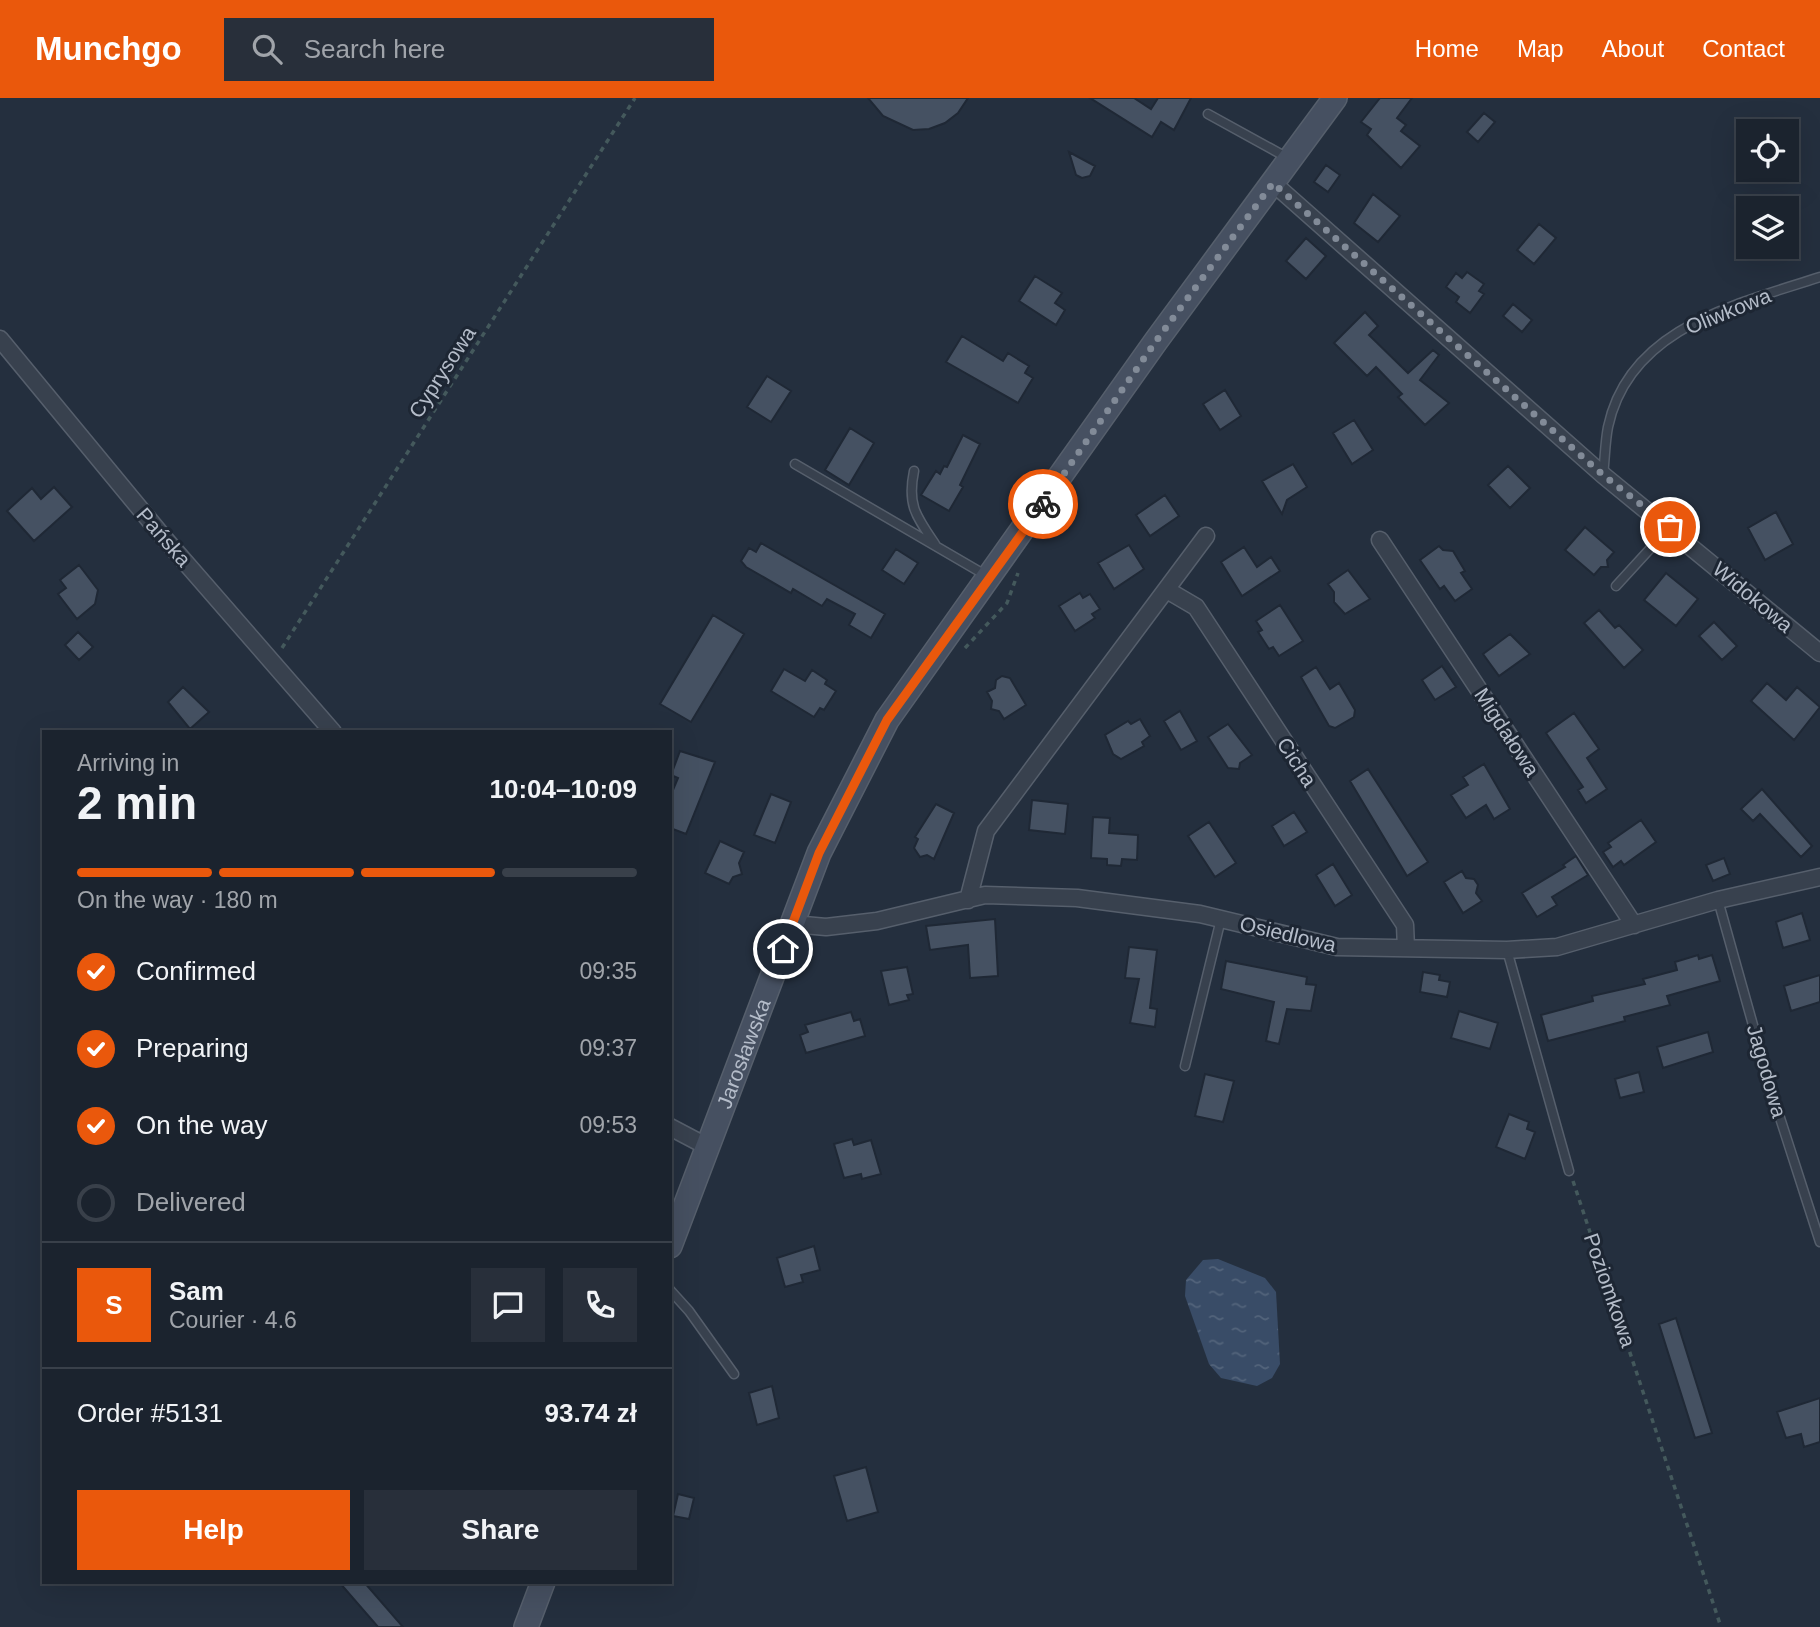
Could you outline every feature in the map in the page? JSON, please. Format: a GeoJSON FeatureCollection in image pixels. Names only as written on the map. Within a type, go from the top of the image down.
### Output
{"type":"FeatureCollection","features":[{"type":"Feature","properties":{"kind":"main road","name":"Jarosławska"},"geometry":{"type":"LineString","coordinates":[[672,1240],[819,853],[887,720],[1335,98]]}},
{"type":"Feature","properties":{"kind":"main road"},"geometry":{"type":"LineString","coordinates":[[526,1627],[542,1584]]}},
{"type":"Feature","properties":{"kind":"street","name":"Widokowa"},"geometry":{"type":"LineString","coordinates":[[1273,183],[1603,475],[1670,527],[1820,653]]}},
{"type":"Feature","properties":{"kind":"street","name":"Pańska"},"geometry":{"type":"LineString","coordinates":[[0,339],[165,539],[331,730]]}},
{"type":"Feature","properties":{"kind":"street"},"geometry":{"type":"LineString","coordinates":[[968,900],[986,831],[1206,536]]}},
{"type":"Feature","properties":{"kind":"street","name":"Migdałowa"},"geometry":{"type":"LineString","coordinates":[[1380,540],[1634,925]]}},
{"type":"Feature","properties":{"kind":"street","name":"Cicha"},"geometry":{"type":"LineString","coordinates":[[1167,590],[1196,607],[1405,925],[1406,948]]}},
{"type":"Feature","properties":{"kind":"street","name":"Osiedlowa"},"geometry":{"type":"LineString","coordinates":[[793,924],[826,927],[877,921],[985,895],[1077,898],[1221,919],[1337,947],[1507,950],[1557,947],[1718,900],[1820,877]]}},
{"type":"Feature","properties":{"kind":"street"},"geometry":{"type":"LineString","coordinates":[[672,1128],[706,1146]]}},
{"type":"Feature","properties":{"kind":"lane"},"geometry":{"type":"LineString","coordinates":[[1208,114],[1291,160]]}},
{"type":"Feature","properties":{"kind":"lane","name":"Oliwkowa"},"geometry":{"type":"LineString","coordinates":[[1603,475],[1609,425],[1622,389],[1657,343],[1700,318],[1820,277]]}},
{"type":"Feature","properties":{"kind":"lane"},"geometry":{"type":"LineString","coordinates":[[796,464],[989,577]]}},
{"type":"Feature","properties":{"kind":"lane"},"geometry":{"type":"LineString","coordinates":[[914,471],[909,493],[920,523],[937,546]]}},
{"type":"Feature","properties":{"kind":"lane"},"geometry":{"type":"LineString","coordinates":[[1616,586],[1670,527]]}},
{"type":"Feature","properties":{"kind":"lane","name":"Jagodowa"},"geometry":{"type":"LineString","coordinates":[[1718,900],[1772,1093],[1820,1241]]}},
{"type":"Feature","properties":{"kind":"lane"},"geometry":{"type":"LineString","coordinates":[[1185,1066],[1221,919]]}},
{"type":"Feature","properties":{"kind":"lane"},"geometry":{"type":"LineString","coordinates":[[1507,950],[1569,1171]]}},
{"type":"Feature","properties":{"kind":"lane"},"geometry":{"type":"LineString","coordinates":[[672,1292],[690,1311],[734,1374]]}},
{"type":"Feature","properties":{"kind":"path","name":"Cyprysowa"},"geometry":{"type":"LineString","coordinates":[[274,662],[635,98]]}},
{"type":"Feature","properties":{"kind":"path","name":"Poziomkowa"},"geometry":{"type":"LineString","coordinates":[[1569,1171],[1721,1627]]}},
{"type":"Feature","properties":{"kind":"water"},"geometry":{"type":"Polygon","coordinates":[[[1218,1259],[1265,1278],[1276,1292],[1280,1364],[1272,1378],[1257,1386],[1221,1378],[1209,1364],[1185,1296],[1186,1280],[1203,1260],[1218,1259]]]}},
{"type":"Feature","properties":{"kind":"building"},"geometry":{"type":"Polygon","coordinates":[[[868,98],[968,98],[958,113],[945,123],[929,129],[913,130],[883,116],[868,98]]]}},
{"type":"Feature","properties":{"kind":"building"},"geometry":{"type":"Polygon","coordinates":[[[1090,98],[1134,98],[1151,109],[1158,98],[1191,98],[1174,130],[1161,122],[1152,137],[1090,98]]]}},
{"type":"Feature","properties":{"kind":"building"},"geometry":{"type":"Polygon","coordinates":[[[1380,98],[1412,98],[1397,118],[1406,125],[1401,131],[1420,146],[1401,168],[1367,135],[1371,129],[1361,122],[1380,98]]]}},
{"type":"Feature","properties":{"kind":"building"},"geometry":{"type":"Polygon","coordinates":[[[1484,113],[1495,122],[1478,142],[1467,132],[1484,113]]]}},
{"type":"Feature","properties":{"kind":"building"},"geometry":{"type":"Polygon","coordinates":[[[1069,152],[1095,166],[1090,176],[1082,178],[1076,175],[1069,152]]]}},
{"type":"Feature","properties":{"kind":"building"},"geometry":{"type":"Polygon","coordinates":[[[1326,165],[1340,175],[1328,192],[1314,182],[1326,165]]]}},
{"type":"Feature","properties":{"kind":"building"},"geometry":{"type":"Polygon","coordinates":[[[1373,194],[1400,216],[1378,242],[1354,223],[1373,194]]]}},
{"type":"Feature","properties":{"kind":"building"},"geometry":{"type":"Polygon","coordinates":[[[1539,224],[1556,238],[1534,264],[1517,250],[1539,224]]]}},
{"type":"Feature","properties":{"kind":"building"},"geometry":{"type":"Polygon","coordinates":[[[1306,238],[1326,256],[1306,279],[1286,261],[1306,238]]]}},
{"type":"Feature","properties":{"kind":"building"},"geometry":{"type":"Polygon","coordinates":[[[1467,272],[1484,284],[1479,291],[1484,294],[1470,313],[1456,302],[1459,297],[1446,287],[1456,273],[1462,278],[1467,272]]]}},
{"type":"Feature","properties":{"kind":"building"},"geometry":{"type":"Polygon","coordinates":[[[1035,276],[1062,293],[1055,303],[1065,310],[1056,325],[1019,301],[1035,276]]]}},
{"type":"Feature","properties":{"kind":"building"},"geometry":{"type":"Polygon","coordinates":[[[1513,304],[1532,320],[1522,332],[1503,316],[1513,304]]]}},
{"type":"Feature","properties":{"kind":"building"},"geometry":{"type":"Polygon","coordinates":[[[1365,312],[1378,326],[1369,335],[1408,373],[1433,350],[1439,355],[1420,380],[1449,403],[1425,425],[1398,397],[1402,394],[1376,367],[1367,376],[1334,343],[1365,312]]]}},
{"type":"Feature","properties":{"kind":"building"},"geometry":{"type":"Polygon","coordinates":[[[962,336],[1003,361],[1008,353],[1029,366],[1025,373],[1033,378],[1018,403],[946,362],[962,336]]]}},
{"type":"Feature","properties":{"kind":"building"},"geometry":{"type":"Polygon","coordinates":[[[767,376],[791,391],[771,422],[747,407],[767,376]]]}},
{"type":"Feature","properties":{"kind":"building"},"geometry":{"type":"Polygon","coordinates":[[[1225,390],[1241,416],[1220,430],[1203,404],[1225,390]]]}},
{"type":"Feature","properties":{"kind":"building"},"geometry":{"type":"Polygon","coordinates":[[[1354,420],[1373,450],[1352,464],[1333,433],[1354,420]]]}},
{"type":"Feature","properties":{"kind":"building"},"geometry":{"type":"Polygon","coordinates":[[[850,428],[874,443],[849,485],[825,470],[850,428]]]}},
{"type":"Feature","properties":{"kind":"building"},"geometry":{"type":"Polygon","coordinates":[[[963,435],[980,444],[960,485],[963,487],[949,511],[921,495],[936,471],[940,474],[944,466],[947,467],[963,435]]]}},
{"type":"Feature","properties":{"kind":"building"},"geometry":{"type":"Polygon","coordinates":[[[1293,464],[1307,487],[1287,500],[1282,514],[1262,481],[1293,464]]]}},
{"type":"Feature","properties":{"kind":"building"},"geometry":{"type":"Polygon","coordinates":[[[1508,466],[1530,488],[1510,508],[1488,485],[1508,466]]]}},
{"type":"Feature","properties":{"kind":"building"},"geometry":{"type":"Polygon","coordinates":[[[54,487],[72,507],[34,541],[7,511],[32,488],[41,499],[54,487]]]}},
{"type":"Feature","properties":{"kind":"building"},"geometry":{"type":"Polygon","coordinates":[[[1165,495],[1179,516],[1150,536],[1136,515],[1165,495]]]}},
{"type":"Feature","properties":{"kind":"building"},"geometry":{"type":"Polygon","coordinates":[[[1776,512],[1793,544],[1765,560],[1748,528],[1776,512]]]}},
{"type":"Feature","properties":{"kind":"building"},"geometry":{"type":"Polygon","coordinates":[[[1585,527],[1614,552],[1607,560],[1608,567],[1601,567],[1594,575],[1565,550],[1585,527]]]}},
{"type":"Feature","properties":{"kind":"building"},"geometry":{"type":"Polygon","coordinates":[[[761,543],[885,614],[871,638],[849,625],[855,614],[827,599],[822,606],[793,589],[791,593],[746,567],[741,561],[749,548],[756,552],[761,543]]]}},
{"type":"Feature","properties":{"kind":"building"},"geometry":{"type":"Polygon","coordinates":[[[1129,545],[1144,569],[1114,589],[1098,563],[1129,545]]]}},
{"type":"Feature","properties":{"kind":"building"},"geometry":{"type":"Polygon","coordinates":[[[1439,546],[1443,550],[1453,551],[1465,571],[1461,573],[1472,589],[1455,601],[1444,586],[1440,589],[1420,560],[1439,546]]]}},
{"type":"Feature","properties":{"kind":"building"},"geometry":{"type":"Polygon","coordinates":[[[1244,547],[1257,567],[1271,557],[1280,571],[1242,596],[1221,562],[1244,547]]]}},
{"type":"Feature","properties":{"kind":"building"},"geometry":{"type":"Polygon","coordinates":[[[896,549],[918,563],[904,584],[882,570],[896,549]]]}},
{"type":"Feature","properties":{"kind":"building"},"geometry":{"type":"Polygon","coordinates":[[[79,565],[98,590],[95,604],[77,619],[58,594],[66,588],[60,580],[79,565]]]}},
{"type":"Feature","properties":{"kind":"building"},"geometry":{"type":"Polygon","coordinates":[[[1348,570],[1370,599],[1345,614],[1334,602],[1334,592],[1328,584],[1348,570]]]}},
{"type":"Feature","properties":{"kind":"building"},"geometry":{"type":"Polygon","coordinates":[[[1666,573],[1698,599],[1676,626],[1644,600],[1666,573]]]}},
{"type":"Feature","properties":{"kind":"building"},"geometry":{"type":"Polygon","coordinates":[[[1080,593],[1083,598],[1090,594],[1100,609],[1092,614],[1095,618],[1075,631],[1059,606],[1080,593]]]}},
{"type":"Feature","properties":{"kind":"building"},"geometry":{"type":"Polygon","coordinates":[[[1280,605],[1303,641],[1279,656],[1273,647],[1269,649],[1258,632],[1262,630],[1256,621],[1280,605]]]}},
{"type":"Feature","properties":{"kind":"building"},"geometry":{"type":"Polygon","coordinates":[[[1599,610],[1615,628],[1619,625],[1643,650],[1624,668],[1584,623],[1599,610]]]}},
{"type":"Feature","properties":{"kind":"building"},"geometry":{"type":"Polygon","coordinates":[[[713,615],[744,634],[691,722],[660,704],[713,615]]]}},
{"type":"Feature","properties":{"kind":"building"},"geometry":{"type":"Polygon","coordinates":[[[1714,622],[1737,646],[1722,660],[1699,636],[1714,622]]]}},
{"type":"Feature","properties":{"kind":"building"},"geometry":{"type":"Polygon","coordinates":[[[78,632],[93,647],[79,660],[65,645],[78,632]]]}},
{"type":"Feature","properties":{"kind":"building"},"geometry":{"type":"Polygon","coordinates":[[[1510,634],[1530,654],[1499,676],[1483,654],[1510,634]]]}},
{"type":"Feature","properties":{"kind":"building"},"geometry":{"type":"Polygon","coordinates":[[[1442,666],[1456,687],[1435,700],[1422,680],[1442,666]]]}},
{"type":"Feature","properties":{"kind":"building"},"geometry":{"type":"Polygon","coordinates":[[[1316,667],[1330,689],[1339,683],[1355,710],[1354,717],[1335,728],[1329,726],[1301,677],[1316,667]]]}},
{"type":"Feature","properties":{"kind":"building"},"geometry":{"type":"Polygon","coordinates":[[[784,669],[805,681],[812,670],[827,680],[825,684],[836,691],[824,710],[820,708],[814,717],[771,691],[784,669]]]}},
{"type":"Feature","properties":{"kind":"building"},"geometry":{"type":"Polygon","coordinates":[[[1002,676],[1010,678],[1026,705],[1004,719],[999,711],[991,709],[992,701],[987,692],[995,688],[996,680],[1002,676]]]}},
{"type":"Feature","properties":{"kind":"building"},"geometry":{"type":"Polygon","coordinates":[[[1767,683],[1786,700],[1797,687],[1820,707],[1794,740],[1751,701],[1767,683]]]}},
{"type":"Feature","properties":{"kind":"building"},"geometry":{"type":"Polygon","coordinates":[[[183,687],[209,712],[190,729],[168,702],[183,687]]]}},
{"type":"Feature","properties":{"kind":"building"},"geometry":{"type":"Polygon","coordinates":[[[1180,711],[1197,741],[1181,750],[1164,721],[1180,711]]]}},
{"type":"Feature","properties":{"kind":"building"},"geometry":{"type":"Polygon","coordinates":[[[1574,713],[1599,749],[1587,758],[1607,789],[1586,803],[1578,790],[1583,787],[1546,733],[1574,713]]]}},
{"type":"Feature","properties":{"kind":"building"},"geometry":{"type":"Polygon","coordinates":[[[1140,719],[1150,736],[1142,742],[1144,746],[1121,759],[1113,754],[1105,735],[1128,721],[1131,724],[1140,719]]]}},
{"type":"Feature","properties":{"kind":"building"},"geometry":{"type":"Polygon","coordinates":[[[1228,724],[1252,755],[1240,763],[1239,769],[1228,768],[1208,737],[1228,724]]]}},
{"type":"Feature","properties":{"kind":"building"},"geometry":{"type":"Polygon","coordinates":[[[680,751],[715,762],[686,834],[672,829],[672,792],[678,778],[672,775],[680,751]]]}},
{"type":"Feature","properties":{"kind":"building"},"geometry":{"type":"Polygon","coordinates":[[[1484,764],[1510,809],[1494,819],[1486,805],[1466,818],[1451,795],[1468,785],[1463,777],[1484,764]]]}},
{"type":"Feature","properties":{"kind":"building"},"geometry":{"type":"Polygon","coordinates":[[[1368,769],[1428,862],[1407,876],[1350,781],[1368,769]]]}},
{"type":"Feature","properties":{"kind":"building"},"geometry":{"type":"Polygon","coordinates":[[[1762,789],[1812,846],[1801,857],[1760,814],[1753,821],[1741,809],[1762,789]]]}},
{"type":"Feature","properties":{"kind":"building"},"geometry":{"type":"Polygon","coordinates":[[[771,794],[791,802],[775,843],[754,835],[771,794]]]}},
{"type":"Feature","properties":{"kind":"building"},"geometry":{"type":"Polygon","coordinates":[[[1032,800],[1068,804],[1065,834],[1029,830],[1032,800]]]}},
{"type":"Feature","properties":{"kind":"building"},"geometry":{"type":"Polygon","coordinates":[[[936,804],[954,813],[934,859],[927,855],[920,857],[914,848],[918,839],[915,837],[936,804]]]}},
{"type":"Feature","properties":{"kind":"building"},"geometry":{"type":"Polygon","coordinates":[[[1294,812],[1307,832],[1284,846],[1272,826],[1294,812]]]}},
{"type":"Feature","properties":{"kind":"building"},"geometry":{"type":"Polygon","coordinates":[[[1093,817],[1110,818],[1109,833],[1138,835],[1137,860],[1122,859],[1121,866],[1107,865],[1107,859],[1091,858],[1093,817]]]}},
{"type":"Feature","properties":{"kind":"building"},"geometry":{"type":"Polygon","coordinates":[[[1641,820],[1656,842],[1624,865],[1621,861],[1613,867],[1603,852],[1611,847],[1608,843],[1641,820]]]}},
{"type":"Feature","properties":{"kind":"building"},"geometry":{"type":"Polygon","coordinates":[[[1209,822],[1236,863],[1215,877],[1188,836],[1209,822]]]}},
{"type":"Feature","properties":{"kind":"building"},"geometry":{"type":"Polygon","coordinates":[[[720,841],[744,852],[739,863],[742,874],[733,877],[729,884],[705,873],[720,841]]]}},
{"type":"Feature","properties":{"kind":"building"},"geometry":{"type":"Polygon","coordinates":[[[1576,856],[1588,875],[1552,897],[1557,905],[1537,917],[1522,893],[1565,867],[1563,865],[1576,856]]]}},
{"type":"Feature","properties":{"kind":"building"},"geometry":{"type":"Polygon","coordinates":[[[1724,858],[1730,874],[1713,881],[1706,865],[1724,858]]]}},
{"type":"Feature","properties":{"kind":"building"},"geometry":{"type":"Polygon","coordinates":[[[1333,864],[1352,895],[1335,906],[1316,875],[1333,864]]]}},
{"type":"Feature","properties":{"kind":"building"},"geometry":{"type":"Polygon","coordinates":[[[1462,871],[1466,878],[1474,879],[1478,885],[1476,893],[1482,901],[1463,913],[1444,882],[1462,871]]]}},
{"type":"Feature","properties":{"kind":"building"},"geometry":{"type":"Polygon","coordinates":[[[1802,913],[1810,940],[1783,948],[1776,922],[1802,913]]]}},
{"type":"Feature","properties":{"kind":"building"},"geometry":{"type":"Polygon","coordinates":[[[995,919],[998,976],[970,978],[968,945],[930,950],[926,926],[995,919]]]}},
{"type":"Feature","properties":{"kind":"building"},"geometry":{"type":"Polygon","coordinates":[[[1129,947],[1157,950],[1150,1008],[1157,1009],[1155,1027],[1130,1023],[1139,979],[1125,978],[1129,947]]]}},
{"type":"Feature","properties":{"kind":"building"},"geometry":{"type":"Polygon","coordinates":[[[1698,955],[1699,959],[1712,955],[1720,981],[1667,996],[1670,1005],[1624,1017],[1625,1021],[1548,1041],[1541,1015],[1593,1001],[1592,996],[1645,984],[1643,979],[1677,970],[1675,962],[1698,955]]]}},
{"type":"Feature","properties":{"kind":"building"},"geometry":{"type":"Polygon","coordinates":[[[1226,961],[1307,977],[1306,984],[1316,985],[1311,1011],[1287,1009],[1279,1044],[1266,1041],[1274,1002],[1221,989],[1226,961]]]}},
{"type":"Feature","properties":{"kind":"building"},"geometry":{"type":"Polygon","coordinates":[[[907,967],[913,994],[907,995],[909,1000],[889,1005],[881,971],[907,967]]]}},
{"type":"Feature","properties":{"kind":"building"},"geometry":{"type":"Polygon","coordinates":[[[1423,972],[1440,975],[1439,980],[1450,982],[1447,997],[1420,992],[1423,972]]]}},
{"type":"Feature","properties":{"kind":"building"},"geometry":{"type":"Polygon","coordinates":[[[1820,975],[1820,1002],[1791,1011],[1784,986],[1820,975]]]}},
{"type":"Feature","properties":{"kind":"building"},"geometry":{"type":"Polygon","coordinates":[[[1459,1011],[1498,1023],[1490,1049],[1451,1038],[1459,1011]]]}},
{"type":"Feature","properties":{"kind":"building"},"geometry":{"type":"Polygon","coordinates":[[[851,1012],[854,1021],[860,1019],[865,1036],[806,1053],[800,1035],[808,1032],[805,1025],[851,1012]]]}},
{"type":"Feature","properties":{"kind":"building"},"geometry":{"type":"Polygon","coordinates":[[[1708,1032],[1713,1052],[1663,1068],[1657,1047],[1708,1032]]]}},
{"type":"Feature","properties":{"kind":"building"},"geometry":{"type":"Polygon","coordinates":[[[1639,1072],[1644,1092],[1620,1098],[1615,1079],[1639,1072]]]}},
{"type":"Feature","properties":{"kind":"building"},"geometry":{"type":"Polygon","coordinates":[[[1205,1074],[1234,1081],[1223,1122],[1195,1116],[1205,1074]]]}},
{"type":"Feature","properties":{"kind":"building"},"geometry":{"type":"Polygon","coordinates":[[[1509,1114],[1529,1122],[1527,1129],[1535,1132],[1525,1159],[1496,1147],[1509,1114]]]}},
{"type":"Feature","properties":{"kind":"building"},"geometry":{"type":"Polygon","coordinates":[[[852,1139],[854,1145],[871,1140],[881,1174],[862,1179],[861,1174],[844,1178],[834,1144],[852,1139]]]}},
{"type":"Feature","properties":{"kind":"building"},"geometry":{"type":"Polygon","coordinates":[[[814,1246],[820,1270],[801,1275],[803,1282],[785,1287],[777,1258],[814,1246]]]}},
{"type":"Feature","properties":{"kind":"building"},"geometry":{"type":"Polygon","coordinates":[[[1676,1318],[1712,1433],[1695,1438],[1659,1324],[1676,1318]]]}},
{"type":"Feature","properties":{"kind":"building"},"geometry":{"type":"Polygon","coordinates":[[[772,1386],[779,1418],[757,1425],[749,1393],[772,1386]]]}},
{"type":"Feature","properties":{"kind":"building"},"geometry":{"type":"Polygon","coordinates":[[[1820,1398],[1820,1442],[1804,1447],[1801,1434],[1786,1438],[1777,1412],[1820,1398]]]}},
{"type":"Feature","properties":{"kind":"building"},"geometry":{"type":"Polygon","coordinates":[[[866,1467],[878,1512],[847,1521],[834,1476],[866,1467]]]}},
{"type":"Feature","properties":{"kind":"building"},"geometry":{"type":"Polygon","coordinates":[[[678,1494],[694,1498],[689,1519],[673,1516],[678,1494]]]}},
{"type":"Feature","properties":{"kind":"building"},"geometry":{"type":"Polygon","coordinates":[[[341,1584],[366,1584],[403,1627],[378,1627],[341,1584]]]}},
{"type":"Feature","properties":{"kind":"way so far"},"geometry":{"type":"LineString","coordinates":[[1043,504],[1156,341],[1273,183],[1603,475],[1670,527]]}},
{"type":"Feature","properties":{"kind":"route"},"geometry":{"type":"LineString","coordinates":[[783,949],[819,853],[887,720],[1043,504]]}}]}
